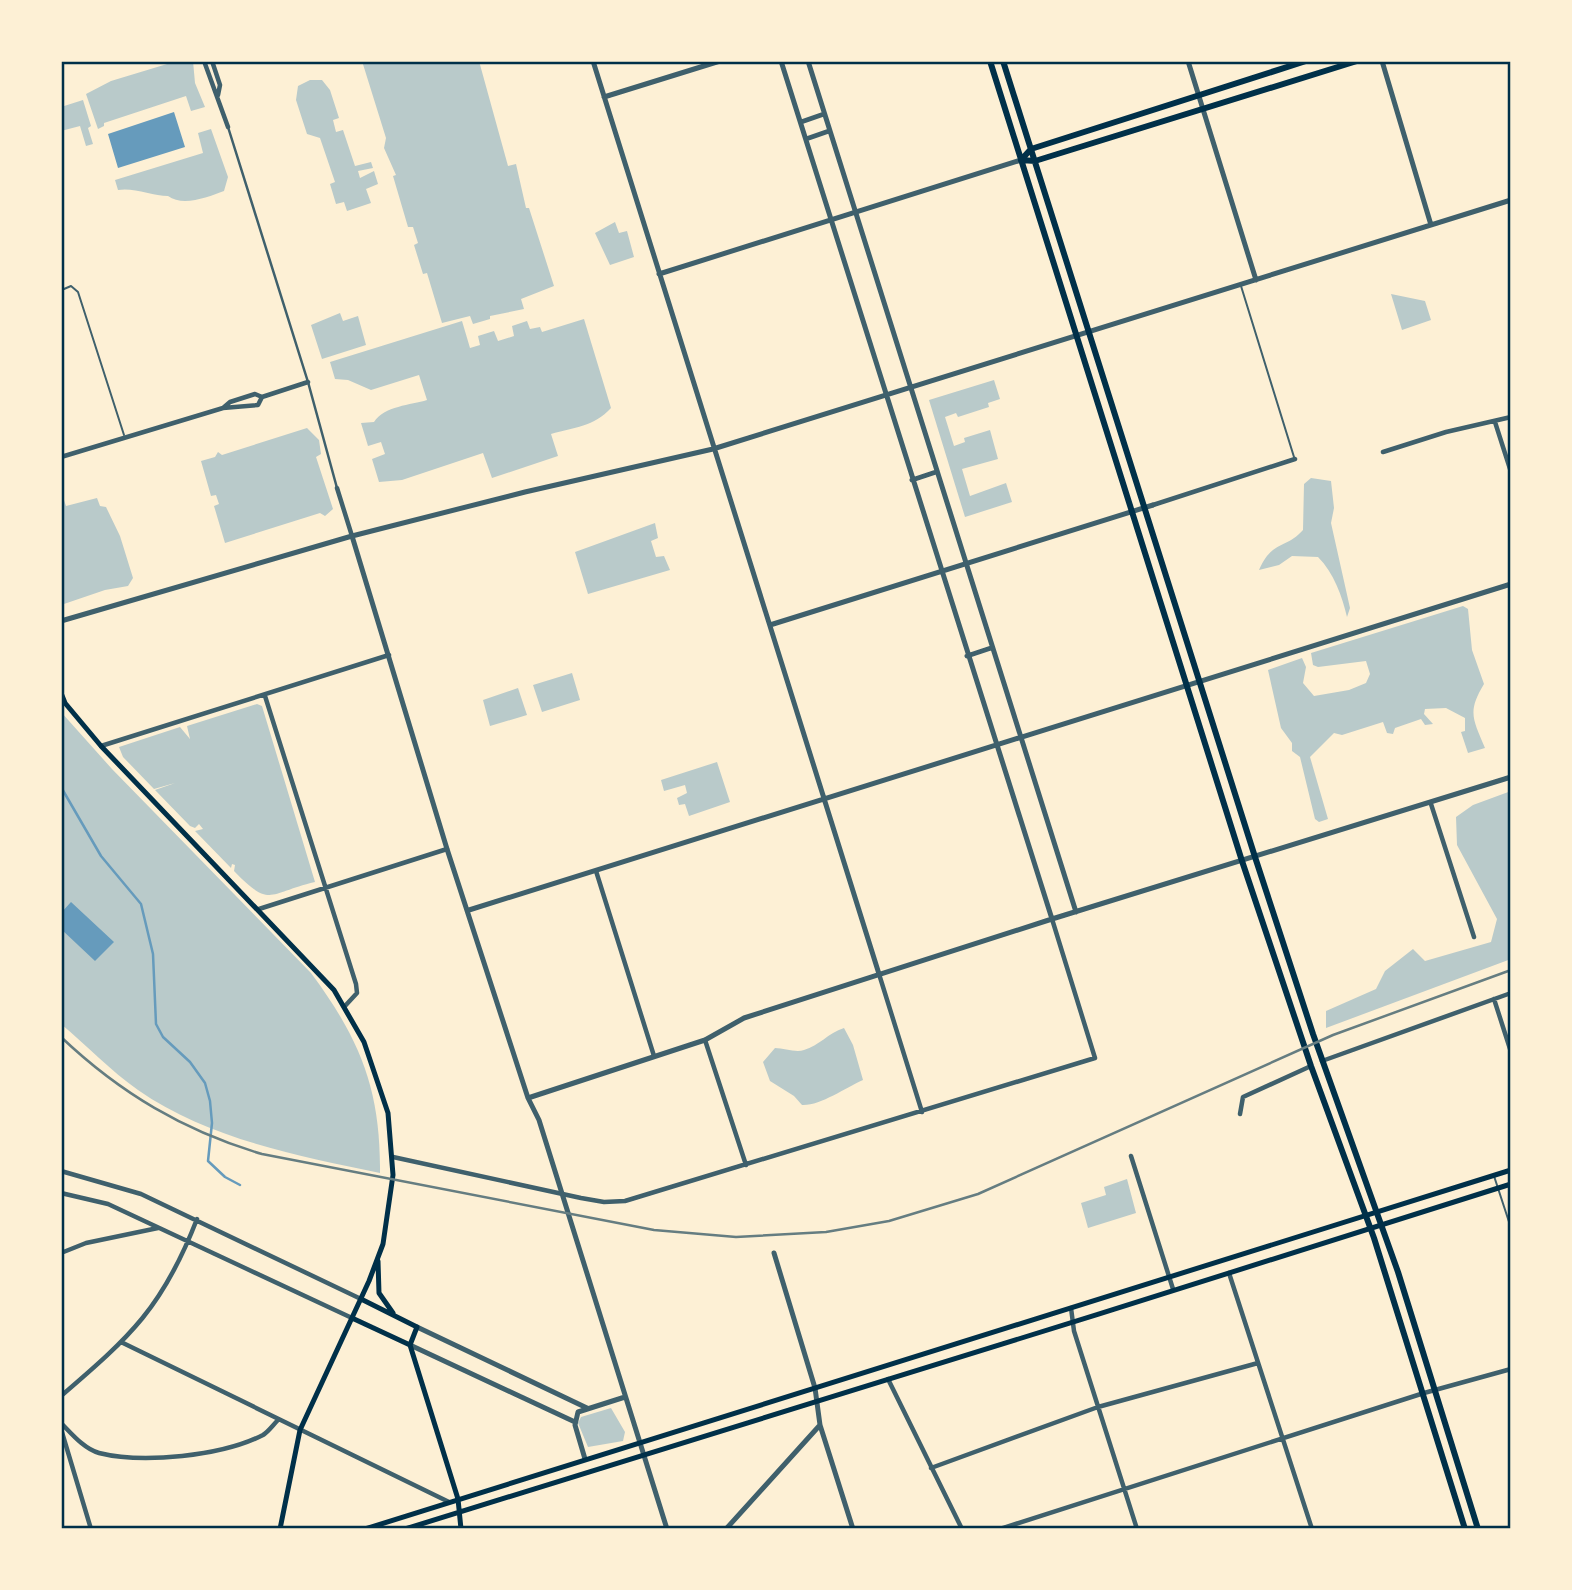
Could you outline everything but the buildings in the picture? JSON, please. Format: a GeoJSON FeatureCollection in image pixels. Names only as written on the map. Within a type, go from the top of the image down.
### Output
{"type":"FeatureCollection","features":[{"type":"Feature","properties":{"kind":"main road"},"geometry":{"type":"LineString","coordinates":[[990,61],[1242,861],[1311,1066],[1371,1231],[1465,1529]]}},
{"type":"Feature","properties":{"kind":"main road"},"geometry":{"type":"LineString","coordinates":[[1003,61],[1255,858],[1322,1061],[1382,1226],[1478,1529]]}},
{"type":"Feature","properties":{"kind":"main road"},"geometry":{"type":"LineString","coordinates":[[1021,160],[1031,149],[1306,61]]}},
{"type":"Feature","properties":{"kind":"main road"},"geometry":{"type":"LineString","coordinates":[[1021,160],[1035,161],[1357,61]]}},
{"type":"Feature","properties":{"kind":"main road"},"geometry":{"type":"LineString","coordinates":[[61,693],[63,702],[101,746],[318,971],[345,1006],[376,1071],[388,1113],[393,1157],[390,1210],[378,1258],[300,1430],[280,1529]]}},
{"type":"Feature","properties":{"kind":"main road"},"geometry":{"type":"LineString","coordinates":[[365,1529],[1511,1170]]}},
{"type":"Feature","properties":{"kind":"main road"},"geometry":{"type":"LineString","coordinates":[[405,1529],[1228,1272],[1371,1231],[1511,1184]]}},
{"type":"Feature","properties":{"kind":"main road"},"geometry":{"type":"LineString","coordinates":[[378,1258],[379,1293],[395,1315]]}},
{"type":"Feature","properties":{"kind":"main road"},"geometry":{"type":"LineString","coordinates":[[361,1299],[417,1327],[410,1345],[458,1499],[461,1529]]}},
{"type":"Feature","properties":{"kind":"main road"},"geometry":{"type":"LineString","coordinates":[[352,1318],[410,1345]]}},
{"type":"Feature","properties":{"kind":"street"},"geometry":{"type":"LineString","coordinates":[[204,61],[212,89],[218,95]]}},
{"type":"Feature","properties":{"kind":"street"},"geometry":{"type":"LineString","coordinates":[[212,61],[219,85],[218,95],[308,382],[337,488],[447,849],[528,1098],[535,1106],[667,1529]]}},
{"type":"Feature","properties":{"kind":"street"},"geometry":{"type":"LineString","coordinates":[[593,61],[922,1112]]}},
{"type":"Feature","properties":{"kind":"street"},"geometry":{"type":"LineString","coordinates":[[604,97],[720,61]]}},
{"type":"Feature","properties":{"kind":"street"},"geometry":{"type":"LineString","coordinates":[[393,1157],[563,1195],[604,1202],[625,1201],[1095,1058],[781,61]]}},
{"type":"Feature","properties":{"kind":"street"},"geometry":{"type":"LineString","coordinates":[[808,61],[964,564],[1076,912]]}},
{"type":"Feature","properties":{"kind":"street"},"geometry":{"type":"LineString","coordinates":[[1188,61],[1256,280]]}},
{"type":"Feature","properties":{"kind":"street"},"geometry":{"type":"LineString","coordinates":[[1382,61],[1431,225]]}},
{"type":"Feature","properties":{"kind":"street"},"geometry":{"type":"LineString","coordinates":[[801,122],[824,114]]}},
{"type":"Feature","properties":{"kind":"street"},"geometry":{"type":"LineString","coordinates":[[806,139],[830,131]]}},
{"type":"Feature","properties":{"kind":"street"},"geometry":{"type":"LineString","coordinates":[[659,274],[1021,160]]}},
{"type":"Feature","properties":{"kind":"street"},"geometry":{"type":"LineString","coordinates":[[61,621],[352,536],[525,492],[713,449],[1511,200]]}},
{"type":"Feature","properties":{"kind":"street"},"geometry":{"type":"LineString","coordinates":[[223,408],[230,402],[255,394],[262,397],[308,382]]}},
{"type":"Feature","properties":{"kind":"street"},"geometry":{"type":"LineString","coordinates":[[61,457],[223,408],[258,405],[262,397]]}},
{"type":"Feature","properties":{"kind":"street"},"geometry":{"type":"LineString","coordinates":[[1383,452],[1467,426],[1511,417]]}},
{"type":"Feature","properties":{"kind":"street"},"geometry":{"type":"LineString","coordinates":[[1495,422],[1511,471]]}},
{"type":"Feature","properties":{"kind":"street"},"geometry":{"type":"LineString","coordinates":[[770,625],[1294,459]]}},
{"type":"Feature","properties":{"kind":"street"},"geometry":{"type":"LineString","coordinates":[[912,480],[936,472]]}},
{"type":"Feature","properties":{"kind":"street"},"geometry":{"type":"LineString","coordinates":[[469,910],[1511,584]]}},
{"type":"Feature","properties":{"kind":"street"},"geometry":{"type":"LineString","coordinates":[[967,656],[991,648]]}},
{"type":"Feature","properties":{"kind":"street"},"geometry":{"type":"LineString","coordinates":[[101,746],[389,655]]}},
{"type":"Feature","properties":{"kind":"street"},"geometry":{"type":"LineString","coordinates":[[265,696],[324,887],[329,894],[357,993],[345,1006]]}},
{"type":"Feature","properties":{"kind":"street"},"geometry":{"type":"LineString","coordinates":[[528,1098],[705,1040],[744,1018],[879,974],[1511,778]]}},
{"type":"Feature","properties":{"kind":"street"},"geometry":{"type":"LineString","coordinates":[[1431,804],[1474,937]]}},
{"type":"Feature","properties":{"kind":"street"},"geometry":{"type":"LineString","coordinates":[[259,909],[447,849]]}},
{"type":"Feature","properties":{"kind":"street"},"geometry":{"type":"LineString","coordinates":[[596,871],[654,1056]]}},
{"type":"Feature","properties":{"kind":"street"},"geometry":{"type":"LineString","coordinates":[[1322,1061],[1511,993]]}},
{"type":"Feature","properties":{"kind":"street"},"geometry":{"type":"LineString","coordinates":[[1494,999],[1511,1052]]}},
{"type":"Feature","properties":{"kind":"street"},"geometry":{"type":"LineString","coordinates":[[705,1040],[746,1165]]}},
{"type":"Feature","properties":{"kind":"street"},"geometry":{"type":"LineString","coordinates":[[1240,1114],[1243,1097],[1311,1066]]}},
{"type":"Feature","properties":{"kind":"street"},"geometry":{"type":"LineString","coordinates":[[1131,1156],[1173,1289]]}},
{"type":"Feature","properties":{"kind":"street"},"geometry":{"type":"LineString","coordinates":[[61,1171],[141,1194],[361,1299]]}},
{"type":"Feature","properties":{"kind":"street"},"geometry":{"type":"LineString","coordinates":[[61,1193],[108,1204],[352,1318]]}},
{"type":"Feature","properties":{"kind":"street"},"geometry":{"type":"LineString","coordinates":[[61,1396],[123,1343],[163,1294],[197,1219]]}},
{"type":"Feature","properties":{"kind":"street"},"geometry":{"type":"LineString","coordinates":[[61,1253],[86,1243],[160,1227]]}},
{"type":"Feature","properties":{"kind":"street"},"geometry":{"type":"LineString","coordinates":[[775,1252],[815,1388],[814,1402],[820,1425],[853,1529]]}},
{"type":"Feature","properties":{"kind":"street"},"geometry":{"type":"LineString","coordinates":[[1228,1272],[1312,1529]]}},
{"type":"Feature","properties":{"kind":"street"},"geometry":{"type":"LineString","coordinates":[[1071,1307],[1072,1321],[1137,1529]]}},
{"type":"Feature","properties":{"kind":"street"},"geometry":{"type":"LineString","coordinates":[[417,1327],[587,1408]]}},
{"type":"Feature","properties":{"kind":"street"},"geometry":{"type":"LineString","coordinates":[[123,1343],[449,1502]]}},
{"type":"Feature","properties":{"kind":"street"},"geometry":{"type":"LineString","coordinates":[[410,1345],[575,1422]]}},
{"type":"Feature","properties":{"kind":"street"},"geometry":{"type":"LineString","coordinates":[[931,1468],[1098,1408],[1258,1363]]}},
{"type":"Feature","properties":{"kind":"street"},"geometry":{"type":"LineString","coordinates":[[1000,1529],[1424,1393],[1511,1369]]}},
{"type":"Feature","properties":{"kind":"street"},"geometry":{"type":"LineString","coordinates":[[888,1379],[962,1529]]}},
{"type":"Feature","properties":{"kind":"street"},"geometry":{"type":"LineString","coordinates":[[585,1459],[575,1422],[578,1412],[625,1397]]}},
{"type":"Feature","properties":{"kind":"street"},"geometry":{"type":"LineString","coordinates":[[61,1423],[96,1452],[129,1456],[178,1455],[225,1449],[265,1434],[278,1420]]}},
{"type":"Feature","properties":{"kind":"street"},"geometry":{"type":"LineString","coordinates":[[726,1529],[820,1425]]}},
{"type":"Feature","properties":{"kind":"street"},"geometry":{"type":"LineString","coordinates":[[61,1429],[91,1529]]}},
{"type":"Feature","properties":{"kind":"lane"},"geometry":{"type":"LineString","coordinates":[[1241,285],[1294,459]]}},
{"type":"Feature","properties":{"kind":"lane"},"geometry":{"type":"LineString","coordinates":[[64,289],[73,287],[78,292],[125,438]]}},
{"type":"Feature","properties":{"kind":"lane"},"geometry":{"type":"LineString","coordinates":[[1494,1175],[1511,1228]]}},
{"type":"Feature","properties":{"kind":"shaded area"},"geometry":{"type":"Polygon","coordinates":[[[177,61],[193,61],[195,83],[205,107],[191,111],[186,96],[104,123],[104,126],[98,129],[86,94],[111,81],[177,61]]]}},
{"type":"Feature","properties":{"kind":"shaded area"},"geometry":{"type":"Polygon","coordinates":[[[362,61],[479,61],[508,166],[516,164],[526,208],[529,208],[554,286],[521,299],[524,309],[490,316],[490,319],[473,324],[470,316],[442,323],[427,273],[423,274],[414,245],[418,243],[413,227],[408,227],[393,176],[396,175],[384,148],[386,138],[362,61]]]}},
{"type":"Feature","properties":{"kind":"shaded area"},"geometry":{"type":"Polygon","coordinates":[[[310,80],[322,80],[330,90],[339,118],[333,120],[336,132],[343,130],[355,166],[371,162],[373,168],[358,171],[360,178],[374,171],[378,184],[366,189],[371,203],[347,211],[344,202],[336,204],[330,184],[335,182],[320,138],[307,134],[296,100],[298,86],[310,80]]]}},
{"type":"Feature","properties":{"kind":"shaded area"},"geometry":{"type":"Polygon","coordinates":[[[83,100],[93,144],[86,146],[80,126],[61,131],[61,107],[83,100]]]}},
{"type":"Feature","properties":{"kind":"shaded area"},"geometry":{"type":"Polygon","coordinates":[[[211,129],[228,177],[224,191],[181,201],[168,196],[118,190],[115,180],[203,153],[198,133],[211,129]]]}},
{"type":"Feature","properties":{"kind":"shaded area"},"geometry":{"type":"Polygon","coordinates":[[[615,222],[619,233],[627,231],[634,257],[610,265],[595,233],[615,222]]]}},
{"type":"Feature","properties":{"kind":"shaded area"},"geometry":{"type":"Polygon","coordinates":[[[1391,294],[1425,301],[1431,320],[1402,330],[1391,294]]]}},
{"type":"Feature","properties":{"kind":"shaded area"},"geometry":{"type":"Polygon","coordinates":[[[340,313],[343,321],[358,316],[366,345],[322,359],[311,325],[340,313]]]}},
{"type":"Feature","properties":{"kind":"shaded area"},"geometry":{"type":"Polygon","coordinates":[[[584,319],[611,408],[591,423],[551,434],[558,456],[492,478],[483,453],[402,480],[379,482],[372,459],[385,454],[381,442],[368,446],[361,423],[374,422],[391,409],[427,400],[419,375],[371,390],[348,380],[335,379],[330,362],[462,321],[470,348],[480,345],[478,336],[494,331],[498,341],[514,336],[512,326],[527,321],[530,329],[540,327],[542,332],[584,319]]]}},
{"type":"Feature","properties":{"kind":"shaded area"},"geometry":{"type":"Polygon","coordinates":[[[994,380],[1000,399],[988,403],[989,407],[958,417],[956,413],[945,417],[954,446],[965,442],[964,438],[990,430],[998,459],[962,469],[970,496],[1006,483],[1012,502],[965,517],[929,400],[994,380]]]}},
{"type":"Feature","properties":{"kind":"shaded area"},"geometry":{"type":"Polygon","coordinates":[[[307,428],[319,440],[321,454],[316,457],[333,509],[325,516],[320,513],[225,543],[214,506],[219,504],[216,495],[211,496],[201,461],[215,457],[218,452],[222,455],[307,428]]]}},
{"type":"Feature","properties":{"kind":"shaded area"},"geometry":{"type":"Polygon","coordinates":[[[1311,478],[1331,481],[1334,508],[1331,523],[1350,608],[1347,617],[1337,585],[1318,557],[1292,556],[1279,565],[1259,570],[1269,553],[1303,530],[1304,484],[1311,478]]]}},
{"type":"Feature","properties":{"kind":"shaded area"},"geometry":{"type":"Polygon","coordinates":[[[61,491],[66,506],[97,498],[100,506],[106,507],[120,536],[133,578],[128,586],[105,590],[61,605],[61,491]]]}},
{"type":"Feature","properties":{"kind":"shaded area"},"geometry":{"type":"Polygon","coordinates":[[[655,523],[658,538],[651,541],[656,557],[664,556],[670,570],[588,594],[575,552],[655,523]]]}},
{"type":"Feature","properties":{"kind":"shaded area"},"geometry":{"type":"Polygon","coordinates":[[[1463,606],[1468,609],[1472,650],[1484,684],[1475,702],[1474,716],[1485,748],[1468,753],[1461,732],[1465,731],[1465,718],[1446,708],[1425,709],[1424,714],[1433,724],[1425,725],[1421,719],[1395,728],[1393,734],[1387,733],[1383,722],[1342,735],[1334,733],[1310,757],[1328,819],[1319,822],[1315,819],[1300,757],[1292,751],[1292,743],[1281,728],[1268,670],[1302,658],[1306,667],[1303,683],[1314,696],[1349,690],[1366,683],[1370,674],[1366,661],[1318,667],[1313,665],[1311,653],[1463,606]]]}},
{"type":"Feature","properties":{"kind":"shaded area"},"geometry":{"type":"Polygon","coordinates":[[[572,673],[580,700],[542,712],[533,685],[572,673]]]}},
{"type":"Feature","properties":{"kind":"shaded area"},"geometry":{"type":"Polygon","coordinates":[[[518,688],[527,715],[490,726],[483,700],[518,688]]]}},
{"type":"Feature","properties":{"kind":"shaded area"},"geometry":{"type":"Polygon","coordinates":[[[257,704],[262,706],[315,882],[271,895],[263,894],[246,883],[234,871],[235,865],[232,864],[231,868],[195,831],[203,829],[199,824],[195,828],[190,826],[155,790],[175,783],[154,789],[123,757],[119,747],[180,727],[190,739],[187,726],[257,704]]]}},
{"type":"Feature","properties":{"kind":"shaded area"},"geometry":{"type":"Polygon","coordinates":[[[61,712],[112,769],[311,973],[328,997],[355,1043],[372,1091],[377,1116],[380,1173],[255,1144],[194,1121],[138,1090],[61,1024],[61,712]]]}},
{"type":"Feature","properties":{"kind":"shaded area"},"geometry":{"type":"Polygon","coordinates":[[[717,762],[730,802],[689,816],[685,804],[679,805],[677,798],[687,793],[685,785],[664,791],[661,780],[717,762]]]}},
{"type":"Feature","properties":{"kind":"shaded area"},"geometry":{"type":"Polygon","coordinates":[[[1511,791],[1511,959],[1326,1028],[1326,1011],[1376,989],[1385,971],[1413,949],[1425,961],[1491,942],[1497,919],[1457,845],[1456,817],[1473,805],[1511,791]]]}},
{"type":"Feature","properties":{"kind":"shaded area"},"geometry":{"type":"Polygon","coordinates":[[[844,1028],[853,1045],[863,1080],[809,1105],[802,1105],[794,1096],[770,1081],[763,1062],[775,1048],[804,1050],[844,1028]]]}},
{"type":"Feature","properties":{"kind":"shaded area"},"geometry":{"type":"Polygon","coordinates":[[[1127,1179],[1136,1213],[1088,1228],[1081,1203],[1106,1195],[1104,1187],[1127,1179]]]}},
{"type":"Feature","properties":{"kind":"shaded area"},"geometry":{"type":"Polygon","coordinates":[[[611,1408],[625,1432],[623,1441],[588,1447],[578,1423],[581,1417],[611,1408]]]}},
{"type":"Feature","properties":{"kind":"water"},"geometry":{"type":"Polygon","coordinates":[[[174,112],[185,147],[118,168],[108,134],[174,112]]]}},
{"type":"Feature","properties":{"kind":"water"},"geometry":{"type":"Polygon","coordinates":[[[71,902],[114,942],[95,961],[61,929],[61,913],[71,902]]]}},
{"type":"Feature","properties":{"kind":"waterway"},"geometry":{"type":"LineString","coordinates":[[61,787],[101,856],[141,904],[153,954],[156,1024],[163,1037],[190,1062],[205,1083],[212,1123],[208,1161],[225,1177],[240,1185]]}},
{"type":"Feature","properties":{"kind":"railway"},"geometry":{"type":"LineString","coordinates":[[61,1037],[106,1076],[154,1108],[206,1134],[262,1154],[654,1230],[736,1237],[826,1232],[889,1221],[978,1194],[1333,1035],[1511,970]]}}]}
